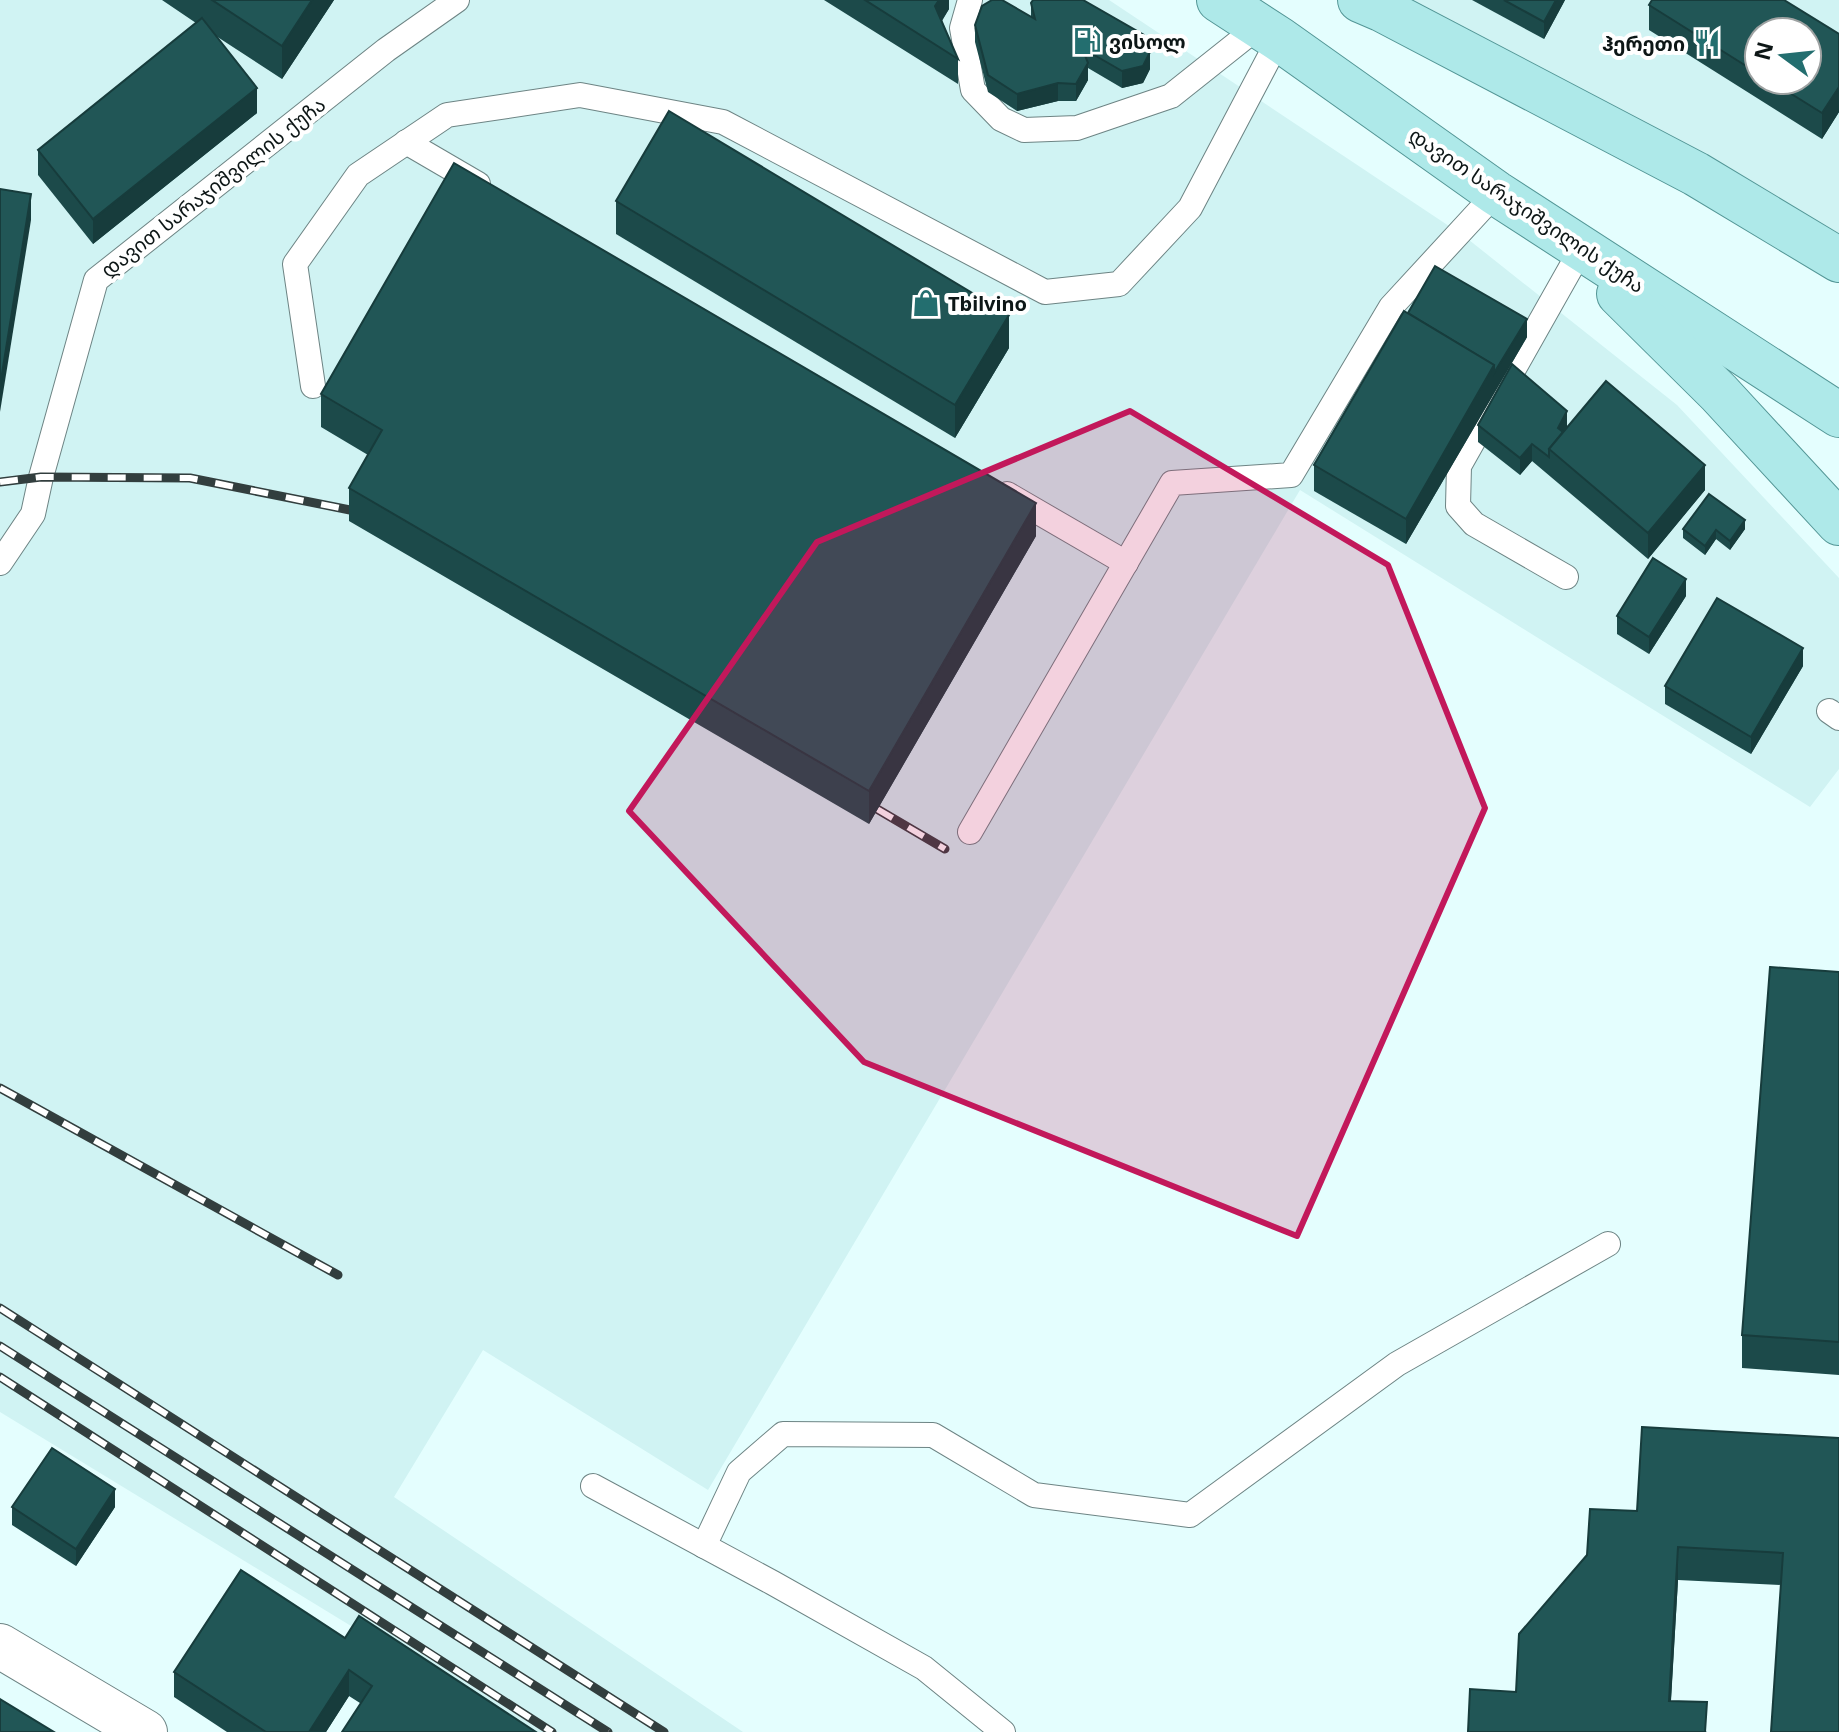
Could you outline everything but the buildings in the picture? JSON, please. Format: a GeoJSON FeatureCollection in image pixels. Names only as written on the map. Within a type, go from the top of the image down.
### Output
{"type":"FeatureCollection","features":[{"type":"Feature","properties":{"kind":"main road","name":"დავით სარაჯიშვილის ქუჩა"},"geometry":{"type":"LineString","coordinates":[[1219,0],[1563,240],[1839,415]]}},
{"type":"Feature","properties":{"kind":"main road"},"geometry":{"type":"LineString","coordinates":[[1360,0],[1696,174],[1839,260]]}},
{"type":"Feature","properties":{"kind":"main road"},"geometry":{"type":"LineString","coordinates":[[1563,240],[1719,393],[1839,523]]}},
{"type":"Feature","properties":{"kind":"street"},"geometry":{"type":"LineString","coordinates":[[0,1646],[145,1732]]}},
{"type":"Feature","properties":{"kind":"lane","name":"დავით სარაჯიშვილის ქუჩა"},"geometry":{"type":"LineString","coordinates":[[0,563],[33,514],[96,280],[386,50],[457,0]]}},
{"type":"Feature","properties":{"kind":"lane"},"geometry":{"type":"LineString","coordinates":[[970,0],[962,28],[973,90],[1001,119],[1024,130],[1077,128],[1171,96],[1269,33]]}},
{"type":"Feature","properties":{"kind":"lane"},"geometry":{"type":"LineString","coordinates":[[313,386],[295,264],[358,175],[447,115],[580,95],[723,122],[1045,292],[1119,284],[1190,208],[1269,33]]}},
{"type":"Feature","properties":{"kind":"lane"},"geometry":{"type":"LineString","coordinates":[[406,142],[501,198]]}},
{"type":"Feature","properties":{"kind":"lane"},"geometry":{"type":"LineString","coordinates":[[970,832],[1172,483],[1291,475],[1391,307],[1496,193]]}},
{"type":"Feature","properties":{"kind":"lane"},"geometry":{"type":"LineString","coordinates":[[1563,240],[1459,466],[1458,506],[1474,524],[1566,577]]}},
{"type":"Feature","properties":{"kind":"lane"},"geometry":{"type":"LineString","coordinates":[[990,484],[1126,563]]}},
{"type":"Feature","properties":{"kind":"lane"},"geometry":{"type":"LineString","coordinates":[[704,1546],[739,1472],[783,1434],[933,1435],[1034,1495],[1190,1515],[1397,1364],[1608,1244]]}},
{"type":"Feature","properties":{"kind":"lane"},"geometry":{"type":"LineString","coordinates":[[593,1486],[924,1668],[1003,1732]]}},
{"type":"Feature","properties":{"kind":"highlighted area"},"geometry":{"type":"Polygon","coordinates":[[[1130,411],[1388,565],[1485,808],[1297,1236],[864,1062],[629,811],[817,542],[1130,411]]]}},
{"type":"Feature","properties":{"kind":"shaded area"},"geometry":{"type":"Polygon","coordinates":[[[0,0],[1109,0],[1464,236],[1677,405],[1839,578],[1839,769],[1810,807],[1300,490],[708,1490],[483,1350],[394,1497],[743,1732],[516,1732],[356,1629],[0,1412],[0,0]]]}},
{"type":"Feature","properties":{"kind":"shaded area"},"geometry":{"type":"Polygon","coordinates":[[[1400,0],[1839,0],[1839,245],[1400,0]]]}},
{"type":"Feature","properties":{"kind":"railway"},"geometry":{"type":"LineString","coordinates":[[0,482],[41,477],[190,478],[355,511]]}},
{"type":"Feature","properties":{"kind":"railway"},"geometry":{"type":"LineString","coordinates":[[877,809],[945,849]]}},
{"type":"Feature","properties":{"kind":"railway"},"geometry":{"type":"LineString","coordinates":[[0,1088],[338,1275]]}},
{"type":"Feature","properties":{"kind":"railway"},"geometry":{"type":"LineString","coordinates":[[0,1308],[664,1732]]}},
{"type":"Feature","properties":{"kind":"railway"},"geometry":{"type":"LineString","coordinates":[[0,1346],[608,1732]]}},
{"type":"Feature","properties":{"kind":"railway"},"geometry":{"type":"LineString","coordinates":[[0,1377],[552,1732]]}},
{"type":"Feature","properties":{"kind":"place","name":"ვისოლ"},"geometry":{"type":"Point","coordinates":[1087,41]}},
{"type":"Feature","properties":{"kind":"place","name":"ჰერეთი"},"geometry":{"type":"Point","coordinates":[1707,43]}},
{"type":"Feature","properties":{"kind":"place","name":"Tbilvino"},"geometry":{"type":"Point","coordinates":[926,303]}}]}
